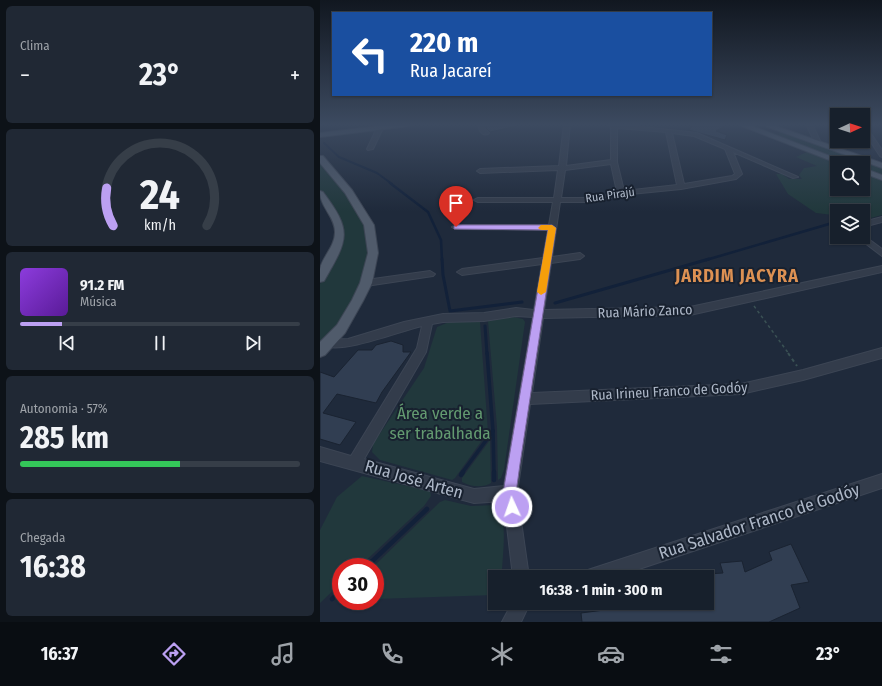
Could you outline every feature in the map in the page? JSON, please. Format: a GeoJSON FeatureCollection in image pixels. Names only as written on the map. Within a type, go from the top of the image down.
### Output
{"type":"FeatureCollection","features":[{"type":"Feature","properties":{"kind":"main road"},"geometry":{"type":"LineString","coordinates":[[817,153],[830,158]]}},
{"type":"Feature","properties":{"kind":"main road"},"geometry":{"type":"LineString","coordinates":[[846,153],[882,166]]}},
{"type":"Feature","properties":{"kind":"main road"},"geometry":{"type":"LineString","coordinates":[[320,158],[349,192],[369,225],[374,253],[366,283],[341,329],[320,351]]}},
{"type":"Feature","properties":{"kind":"main road"},"geometry":{"type":"LineString","coordinates":[[870,173],[882,178]]}},
{"type":"Feature","properties":{"kind":"main road"},"geometry":{"type":"LineString","coordinates":[[320,278],[332,256],[340,232],[333,212],[322,198]]}},
{"type":"Feature","properties":{"kind":"street"},"geometry":{"type":"LineString","coordinates":[[520,570],[510,493],[564,153]]}},
{"type":"Feature","properties":{"kind":"street"},"geometry":{"type":"LineString","coordinates":[[614,153],[614,162],[621,193]]}},
{"type":"Feature","properties":{"kind":"street"},"geometry":{"type":"LineString","coordinates":[[674,153],[681,186]]}},
{"type":"Feature","properties":{"kind":"street","name":"Rua Pirajú"},"geometry":{"type":"LineString","coordinates":[[478,200],[596,200],[621,193],[734,178],[739,174],[730,153]]}},
{"type":"Feature","properties":{"kind":"street"},"geometry":{"type":"LineString","coordinates":[[738,153],[795,177]]}},
{"type":"Feature","properties":{"kind":"street"},"geometry":{"type":"LineString","coordinates":[[480,171],[562,168],[614,162]]}},
{"type":"Feature","properties":{"kind":"street"},"geometry":{"type":"LineString","coordinates":[[870,223],[882,219]]}},
{"type":"Feature","properties":{"kind":"street"},"geometry":{"type":"LineString","coordinates":[[456,227],[552,228]]}},
{"type":"Feature","properties":{"kind":"street"},"geometry":{"type":"LineString","coordinates":[[870,244],[882,253]]}},
{"type":"Feature","properties":{"kind":"street"},"geometry":{"type":"LineString","coordinates":[[462,272],[580,256]]}},
{"type":"Feature","properties":{"kind":"street","name":"Rua Mário Zanco"},"geometry":{"type":"LineString","coordinates":[[328,343],[348,342],[404,326],[444,318],[484,317],[516,312],[538,314],[690,311],[882,269]]}},
{"type":"Feature","properties":{"kind":"street"},"geometry":{"type":"LineString","coordinates":[[366,283],[430,274]]}},
{"type":"Feature","properties":{"kind":"street"},"geometry":{"type":"LineString","coordinates":[[355,462],[422,349],[428,321]]}},
{"type":"Feature","properties":{"kind":"street","name":"Rua Irineu Franco de Godóy"},"geometry":{"type":"LineString","coordinates":[[524,399],[741,389],[803,375],[882,353]]}},
{"type":"Feature","properties":{"kind":"street","name":"Rua José Arten"},"geometry":{"type":"LineString","coordinates":[[320,454],[355,462],[474,496],[510,493]]}},
{"type":"Feature","properties":{"kind":"street","name":"Rua Salvador Franco de Godóy"},"geometry":{"type":"LineString","coordinates":[[612,570],[882,481]]}},
{"type":"Feature","properties":{"kind":"street"},"geometry":{"type":"LineString","coordinates":[[511,622],[518,610]]}},
{"type":"Feature","properties":{"kind":"path"},"geometry":{"type":"LineString","coordinates":[[749,298],[803,375]]}},
{"type":"Feature","properties":{"kind":"green space"},"geometry":{"type":"Polygon","coordinates":[[[805,153],[814,153],[830,160],[830,196],[870,196],[870,175],[882,179],[882,215],[870,218],[870,204],[830,204],[830,215],[816,213],[788,194],[776,174],[782,174],[789,179],[802,179],[799,175],[804,168],[817,166],[796,157],[805,153]]]}},
{"type":"Feature","properties":{"kind":"green space"},"geometry":{"type":"Polygon","coordinates":[[[821,153],[841,153],[849,156],[830,156],[821,153]]]}},
{"type":"Feature","properties":{"kind":"green space"},"geometry":{"type":"Polygon","coordinates":[[[320,163],[345,193],[361,217],[367,230],[368,255],[362,284],[355,298],[339,324],[320,348],[320,284],[332,264],[341,239],[342,223],[329,201],[320,190],[320,163]]]}},
{"type":"Feature","properties":{"kind":"green space"},"geometry":{"type":"Polygon","coordinates":[[[870,164],[882,168],[882,176],[870,172],[870,164]]]}},
{"type":"Feature","properties":{"kind":"green space","name":"Área verde a ser trabalhada"},"geometry":{"type":"Polygon","coordinates":[[[514,317],[523,319],[525,322],[504,470],[501,478],[498,480],[497,427],[488,321],[514,317]]]}},
{"type":"Feature","properties":{"kind":"green space","name":"Área verde a ser trabalhada"},"geometry":{"type":"Polygon","coordinates":[[[449,322],[480,322],[488,432],[452,480],[380,460],[372,452],[373,444],[424,368],[437,327],[449,322]]]}},
{"type":"Feature","properties":{"kind":"green space","name":"Área verde a ser trabalhada"},"geometry":{"type":"Polygon","coordinates":[[[490,440],[491,483],[484,486],[477,486],[462,482],[462,478],[490,440]]]}},
{"type":"Feature","properties":{"kind":"green space","name":"Área verde a ser trabalhada"},"geometry":{"type":"Polygon","coordinates":[[[362,476],[430,491],[431,496],[424,506],[369,558],[332,558],[332,592],[320,603],[320,530],[337,497],[362,476]]]}},
{"type":"Feature","properties":{"kind":"green space"},"geometry":{"type":"Polygon","coordinates":[[[445,500],[471,506],[496,505],[500,511],[504,528],[502,570],[488,570],[488,595],[384,599],[384,558],[382,558],[440,502],[445,500]]]}},
{"type":"Feature","properties":{"kind":"building"},"geometry":{"type":"Polygon","coordinates":[[[391,341],[403,345],[403,352],[411,352],[382,392],[376,403],[337,394],[323,413],[356,422],[340,445],[320,439],[320,372],[334,377],[358,350],[372,350],[376,345],[391,341]]]}},
{"type":"Feature","properties":{"kind":"building"},"geometry":{"type":"Polygon","coordinates":[[[791,544],[809,582],[791,585],[800,608],[769,622],[582,622],[581,613],[604,610],[714,610],[714,574],[723,573],[720,563],[742,561],[745,572],[772,560],[769,552],[791,544]]]}},
{"type":"Feature","properties":{"kind":"waterway"},"geometry":{"type":"LineString","coordinates":[[335,153],[339,157],[377,173],[392,184]]}},
{"type":"Feature","properties":{"kind":"waterway"},"geometry":{"type":"LineString","coordinates":[[390,183],[428,212],[441,240],[442,260]]}},
{"type":"Feature","properties":{"kind":"waterway"},"geometry":{"type":"LineString","coordinates":[[706,260],[829,224]]}},
{"type":"Feature","properties":{"kind":"waterway"},"geometry":{"type":"LineString","coordinates":[[442,259],[443,275],[450,311],[522,302]]}},
{"type":"Feature","properties":{"kind":"waterway"},"geometry":{"type":"LineString","coordinates":[[555,303],[709,259]]}},
{"type":"Feature","properties":{"kind":"waterway"},"geometry":{"type":"LineString","coordinates":[[485,326],[487,354]]}},
{"type":"Feature","properties":{"kind":"waterway"},"geometry":{"type":"LineString","coordinates":[[487,353],[493,431]]}},
{"type":"Feature","properties":{"kind":"waterway"},"geometry":{"type":"LineString","coordinates":[[462,473],[493,431]]}},
{"type":"Feature","properties":{"kind":"waterway"},"geometry":{"type":"LineString","coordinates":[[493,431],[494,473]]}},
{"type":"Feature","properties":{"kind":"waterway"},"geometry":{"type":"LineString","coordinates":[[494,473],[494,480]]}},
{"type":"Feature","properties":{"kind":"waterway"},"geometry":{"type":"LineString","coordinates":[[375,558],[427,509]]}},
{"type":"Feature","properties":{"kind":"slow traffic"},"geometry":{"type":"LineString","coordinates":[[541,228],[552,228],[541,292]]}},
{"type":"Feature","properties":{"kind":"district","name":"JARDIM JACYRA"},"geometry":{"type":"Point","coordinates":[737,276]}},
{"type":"Feature","properties":{"kind":"route"},"geometry":{"type":"LineString","coordinates":[[456,227],[552,228],[514,464],[510,493],[512,507]]}}]}
